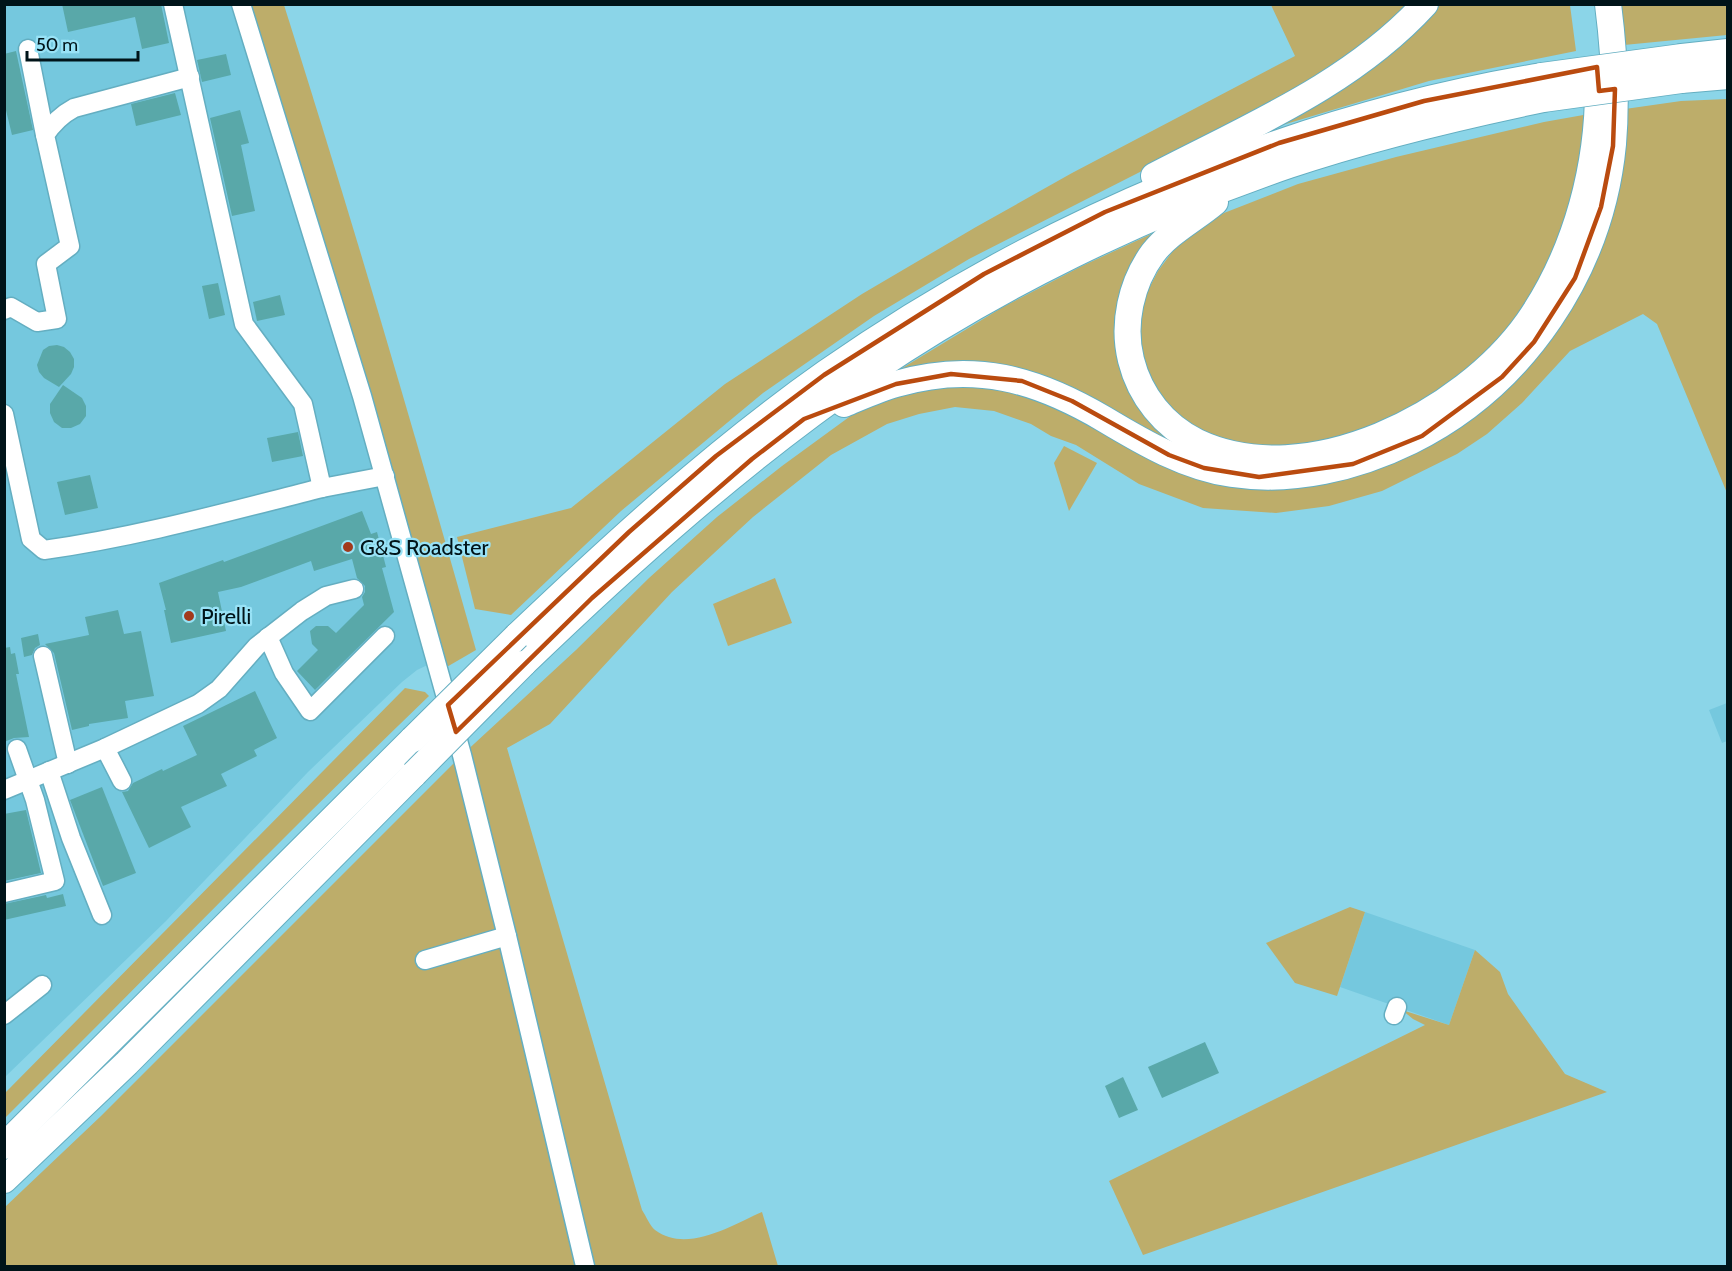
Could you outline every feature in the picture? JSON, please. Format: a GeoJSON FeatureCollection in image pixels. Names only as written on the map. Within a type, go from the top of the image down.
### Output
{"type":"FeatureCollection","features":[{"type":"Feature","properties":{"kind":"highway"},"geometry":{"type":"LineString","coordinates":[[1105,212],[1150,177],[1272,115],[1341,75],[1387,42],[1425,4]]}},
{"type":"Feature","properties":{"kind":"highway"},"geometry":{"type":"LineString","coordinates":[[1234,185],[1163,242],[1149,260],[1136,285],[1128,316],[1128,348],[1140,385],[1154,408],[1179,431],[1200,443],[1225,453],[1265,459],[1328,452],[1373,439],[1395,429],[1431,409],[1467,384],[1510,343],[1527,323],[1551,284],[1568,250],[1589,178],[1595,135],[1598,79],[1590,4]]}},
{"type":"Feature","properties":{"kind":"highway"},"geometry":{"type":"LineString","coordinates":[[804,419],[896,384],[951,374],[989,375],[1022,381],[1055,393],[1143,442],[1204,468],[1230,474],[1281,477],[1319,472],[1383,454],[1422,436],[1481,395],[1520,359],[1564,298],[1585,256],[1605,190],[1613,146],[1614,64],[1608,4]]}},
{"type":"Feature","properties":{"kind":"highway"},"geometry":{"type":"LineString","coordinates":[[4,1146],[32,1121],[517,636],[628,532],[708,464],[824,375],[885,334],[974,279],[1105,212],[1213,167],[1305,135],[1424,100],[1542,88],[1681,68],[1728,52]]}},
{"type":"Feature","properties":{"kind":"highway"},"geometry":{"type":"LineString","coordinates":[[1681,68],[1728,76]]}},
{"type":"Feature","properties":{"kind":"highway"},"geometry":{"type":"LineString","coordinates":[[4,1180],[127,1063],[523,664],[592,598],[704,498],[804,419],[871,372],[942,327],[1024,280],[1127,230],[1234,185],[1290,165],[1542,88]]}},
{"type":"Feature","properties":{"kind":"street"},"geometry":{"type":"LineString","coordinates":[[173,4],[244,324],[303,404],[322,488]]}},
{"type":"Feature","properties":{"kind":"street"},"geometry":{"type":"LineString","coordinates":[[241,6],[385,476],[462,755],[585,1266]]}},
{"type":"Feature","properties":{"kind":"street"},"geometry":{"type":"LineString","coordinates":[[4,310],[11,308],[37,322],[57,319],[46,264],[70,246],[28,49]]}},
{"type":"Feature","properties":{"kind":"street"},"geometry":{"type":"LineString","coordinates":[[45,135],[52,124],[74,108],[190,77]]}},
{"type":"Feature","properties":{"kind":"street"},"geometry":{"type":"LineString","coordinates":[[4,414],[31,539],[44,550],[78,546],[175,525],[322,488],[385,476]]}},
{"type":"Feature","properties":{"kind":"street"},"geometry":{"type":"LineString","coordinates":[[4,790],[105,748],[198,704],[219,689],[257,646],[302,611],[326,596],[354,589]]}},
{"type":"Feature","properties":{"kind":"street"},"geometry":{"type":"LineString","coordinates":[[268,637],[285,673],[310,711],[385,636]]}},
{"type":"Feature","properties":{"kind":"street"},"geometry":{"type":"LineString","coordinates":[[43,656],[68,764]]}},
{"type":"Feature","properties":{"kind":"street"},"geometry":{"type":"LineString","coordinates":[[105,748],[122,781]]}},
{"type":"Feature","properties":{"kind":"street"},"geometry":{"type":"LineString","coordinates":[[4,892],[55,882],[35,800],[17,749]]}},
{"type":"Feature","properties":{"kind":"street"},"geometry":{"type":"LineString","coordinates":[[50,771],[75,849],[102,915]]}},
{"type":"Feature","properties":{"kind":"street"},"geometry":{"type":"LineString","coordinates":[[425,960],[507,936]]}},
{"type":"Feature","properties":{"kind":"street"},"geometry":{"type":"LineString","coordinates":[[4,1014],[42,985]]}},
{"type":"Feature","properties":{"kind":"highlighted area"},"geometry":{"type":"Polygon","coordinates":[[[1597,67],[1599,91],[1615,89],[1613,146],[1601,207],[1575,278],[1534,342],[1502,377],[1422,436],[1353,464],[1259,477],[1204,468],[1169,455],[1072,401],[1022,381],[951,374],[896,384],[804,419],[752,459],[592,598],[456,732],[448,705],[629,532],[716,456],[824,375],[984,274],[1105,212],[1279,143],[1424,101],[1597,67]]]}},
{"type":"Feature","properties":{"kind":"shaded area"},"geometry":{"type":"Polygon","coordinates":[[[5,5],[241,5],[436,661],[417,670],[402,682],[308,772],[166,921],[5,1077],[5,5]]]}},
{"type":"Feature","properties":{"kind":"shaded area"},"geometry":{"type":"Polygon","coordinates":[[[241,5],[284,5],[334,166],[476,650],[445,668],[241,5]]]}},
{"type":"Feature","properties":{"kind":"shaded area"},"geometry":{"type":"Polygon","coordinates":[[[1271,5],[1410,5],[1331,70],[1256,113],[969,259],[874,316],[763,393],[621,511],[511,615],[475,609],[457,537],[571,508],[725,384],[862,294],[1072,173],[1295,56],[1271,5]]]}},
{"type":"Feature","properties":{"kind":"shaded area"},"geometry":{"type":"Polygon","coordinates":[[[1440,5],[1570,5],[1576,51],[1429,81],[1249,135],[1403,42],[1440,5]]]}},
{"type":"Feature","properties":{"kind":"shaded area"},"geometry":{"type":"Polygon","coordinates":[[[1619,5],[1727,5],[1727,35],[1624,45],[1619,5]]]}},
{"type":"Feature","properties":{"kind":"shaded area"},"geometry":{"type":"Polygon","coordinates":[[[1727,99],[1727,493],[1657,324],[1643,314],[1570,351],[1522,403],[1487,434],[1457,454],[1382,491],[1329,506],[1276,513],[1203,508],[1139,484],[1076,445],[1051,436],[1031,424],[994,411],[955,407],[919,414],[887,424],[831,455],[753,517],[672,592],[550,724],[507,748],[642,1210],[655,1230],[668,1237],[681,1239],[709,1235],[762,1212],[778,1266],[5,1266],[5,1207],[101,1116],[462,755],[576,650],[649,578],[717,517],[856,412],[893,397],[923,389],[999,385],[1228,484],[1515,377],[1625,109],[1681,101],[1727,99]]]}},
{"type":"Feature","properties":{"kind":"shaded area"},"geometry":{"type":"Polygon","coordinates":[[[1589,114],[1584,165],[1545,278],[1511,327],[1467,371],[1417,408],[1365,432],[1299,448],[1263,449],[1212,436],[1178,417],[1153,387],[1142,359],[1140,327],[1144,298],[1158,271],[1181,240],[1224,213],[1298,184],[1396,157],[1544,122],[1589,114]]]}},
{"type":"Feature","properties":{"kind":"shaded area"},"geometry":{"type":"Polygon","coordinates":[[[1601,125],[1606,125],[1599,178],[1585,229],[1565,277],[1539,322],[1507,361],[1469,396],[1425,426],[1376,449],[1338,461],[1280,470],[1221,465],[1180,452],[1142,434],[1067,392],[1028,376],[986,367],[943,367],[901,374],[899,370],[1003,307],[1082,266],[1162,229],[1164,233],[1144,255],[1130,281],[1121,323],[1123,353],[1130,382],[1136,395],[1153,418],[1176,437],[1219,458],[1266,465],[1314,462],[1362,449],[1408,428],[1451,402],[1489,371],[1521,338],[1539,314],[1567,264],[1578,238],[1592,183],[1601,125]]]}},
{"type":"Feature","properties":{"kind":"shaded area"},"geometry":{"type":"Polygon","coordinates":[[[1064,446],[1097,463],[1069,511],[1054,463],[1064,446]]]}},
{"type":"Feature","properties":{"kind":"shaded area"},"geometry":{"type":"Polygon","coordinates":[[[775,578],[792,623],[728,646],[713,604],[775,578]]]}},
{"type":"Feature","properties":{"kind":"shaded area"},"geometry":{"type":"Polygon","coordinates":[[[405,688],[425,692],[429,696],[5,1118],[5,1093],[405,688]]]}},
{"type":"Feature","properties":{"kind":"shaded area"},"geometry":{"type":"Polygon","coordinates":[[[1727,703],[1727,741],[1722,743],[1709,710],[1727,703]]]}},
{"type":"Feature","properties":{"kind":"shaded area"},"geometry":{"type":"Polygon","coordinates":[[[1350,907],[1365,912],[1337,996],[1295,983],[1266,943],[1350,907]]]}},
{"type":"Feature","properties":{"kind":"shaded area"},"geometry":{"type":"Polygon","coordinates":[[[1365,912],[1475,950],[1449,1025],[1340,987],[1365,912]]]}},
{"type":"Feature","properties":{"kind":"shaded area"},"geometry":{"type":"Polygon","coordinates":[[[1475,950],[1500,972],[1508,994],[1565,1074],[1607,1092],[1143,1255],[1109,1181],[1425,1025],[1402,1010],[1449,1025],[1475,950]]]}},
{"type":"Feature","properties":{"kind":"building"},"geometry":{"type":"Polygon","coordinates":[[[62,4],[161,4],[169,43],[142,49],[135,17],[68,32],[62,4]]]}},
{"type":"Feature","properties":{"kind":"building"},"geometry":{"type":"Polygon","coordinates":[[[16,51],[33,130],[12,135],[4,102],[4,54],[16,51]]]}},
{"type":"Feature","properties":{"kind":"building"},"geometry":{"type":"Polygon","coordinates":[[[226,54],[231,75],[202,82],[197,60],[226,54]]]}},
{"type":"Feature","properties":{"kind":"building"},"geometry":{"type":"Polygon","coordinates":[[[175,93],[181,115],[136,126],[131,104],[175,93]]]}},
{"type":"Feature","properties":{"kind":"building"},"geometry":{"type":"Polygon","coordinates":[[[240,110],[249,143],[241,145],[255,211],[232,216],[210,118],[240,110]]]}},
{"type":"Feature","properties":{"kind":"building"},"geometry":{"type":"Polygon","coordinates":[[[218,283],[225,315],[209,319],[202,286],[218,283]]]}},
{"type":"Feature","properties":{"kind":"building"},"geometry":{"type":"Polygon","coordinates":[[[280,295],[285,315],[257,321],[253,302],[280,295]]]}},
{"type":"Feature","properties":{"kind":"building"},"geometry":{"type":"Polygon","coordinates":[[[57,345],[64,347],[74,359],[71,374],[59,387],[44,378],[37,365],[43,350],[57,345]]]}},
{"type":"Feature","properties":{"kind":"building"},"geometry":{"type":"Polygon","coordinates":[[[63,385],[82,398],[86,406],[86,416],[80,424],[71,428],[62,428],[54,422],[50,413],[50,404],[63,385]]]}},
{"type":"Feature","properties":{"kind":"building"},"geometry":{"type":"Polygon","coordinates":[[[298,432],[303,456],[272,462],[267,438],[298,432]]]}},
{"type":"Feature","properties":{"kind":"building"},"geometry":{"type":"Polygon","coordinates":[[[90,475],[98,508],[65,515],[57,482],[90,475]]]}},
{"type":"Feature","properties":{"kind":"building"},"geometry":{"type":"Polygon","coordinates":[[[362,511],[371,534],[377,532],[386,567],[382,568],[394,612],[315,690],[297,671],[318,650],[312,644],[310,631],[316,626],[328,626],[336,633],[364,605],[362,597],[365,586],[357,578],[352,559],[314,571],[311,561],[241,587],[218,592],[226,631],[171,643],[159,583],[223,560],[224,562],[362,511]]]}},
{"type":"Feature","properties":{"kind":"building"},"geometry":{"type":"Polygon","coordinates":[[[118,610],[124,634],[141,631],[154,696],[125,701],[128,718],[89,724],[89,726],[72,730],[54,653],[45,644],[89,635],[85,617],[118,610]]]}},
{"type":"Feature","properties":{"kind":"building"},"geometry":{"type":"Polygon","coordinates":[[[38,634],[40,645],[35,648],[32,655],[24,657],[21,638],[38,634]]]}},
{"type":"Feature","properties":{"kind":"building"},"geometry":{"type":"Polygon","coordinates":[[[10,647],[11,654],[15,653],[19,674],[16,674],[29,737],[14,738],[4,742],[4,648],[10,647]]]}},
{"type":"Feature","properties":{"kind":"building"},"geometry":{"type":"Polygon","coordinates":[[[255,691],[277,738],[254,750],[257,756],[221,774],[227,786],[181,807],[191,827],[149,848],[122,792],[128,791],[133,783],[197,755],[183,726],[255,691]]]}},
{"type":"Feature","properties":{"kind":"building"},"geometry":{"type":"Polygon","coordinates":[[[102,787],[136,873],[103,886],[70,800],[102,787]]]}},
{"type":"Feature","properties":{"kind":"building"},"geometry":{"type":"Polygon","coordinates":[[[26,810],[41,873],[4,881],[4,814],[26,810]]]}},
{"type":"Feature","properties":{"kind":"building"},"geometry":{"type":"Polygon","coordinates":[[[63,894],[66,906],[4,920],[4,904],[46,895],[47,898],[63,894]]]}},
{"type":"Feature","properties":{"kind":"building"},"geometry":{"type":"Polygon","coordinates":[[[1205,1042],[1219,1073],[1162,1098],[1148,1067],[1205,1042]]]}},
{"type":"Feature","properties":{"kind":"building"},"geometry":{"type":"Polygon","coordinates":[[[1123,1077],[1138,1110],[1119,1118],[1105,1086],[1123,1077]]]}},
{"type":"Feature","properties":{"kind":"place","name":"G&S Roadster"},"geometry":{"type":"Point","coordinates":[348,547]}},
{"type":"Feature","properties":{"kind":"place","name":"Pirelli"},"geometry":{"type":"Point","coordinates":[189,616]}}]}
